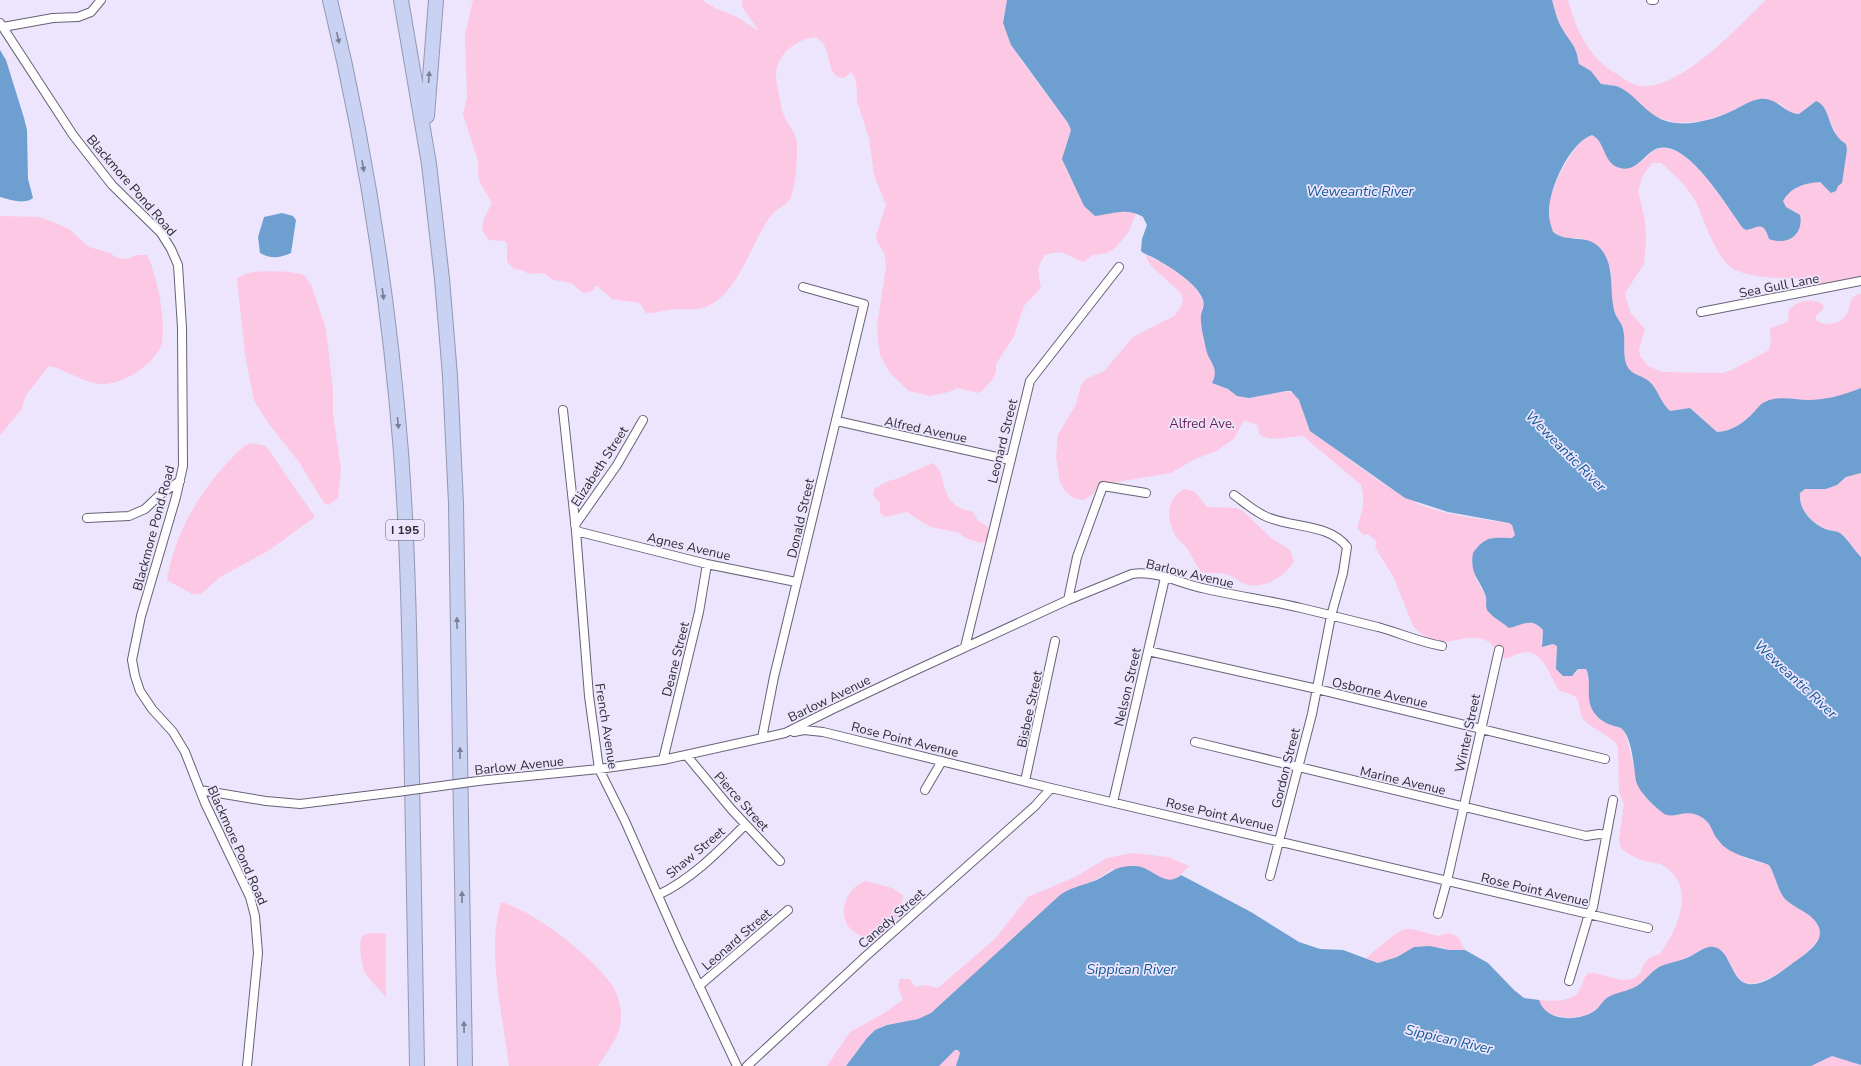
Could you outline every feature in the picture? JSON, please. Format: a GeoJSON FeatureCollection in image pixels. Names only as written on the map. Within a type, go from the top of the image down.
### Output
{"type":"FeatureCollection","features":[{"type":"Feature","properties":{"kind":"highway","name":"I 195"},"geometry":{"type":"LineString","coordinates":[[330,0],[352,103],[369,197],[388,323],[401,452],[410,627],[417,1066]]}},
{"type":"Feature","properties":{"kind":"highway"},"geometry":{"type":"LineString","coordinates":[[401,0],[426,144],[442,279],[449,361],[456,504],[465,1066]]}},
{"type":"Feature","properties":{"kind":"highway"},"geometry":{"type":"LineString","coordinates":[[426,144],[433,18],[436,0]]}},
{"type":"Feature","properties":{"kind":"street"},"geometry":{"type":"LineString","coordinates":[[1,25],[53,18],[78,17],[91,12],[101,0]]}},
{"type":"Feature","properties":{"kind":"street","name":"Blackmore Pond Road"},"geometry":{"type":"LineString","coordinates":[[1,25],[73,135],[112,185],[161,233],[175,257],[181,286],[184,438],[183,466],[142,616],[132,660],[140,691],[182,747],[200,790],[250,898],[255,916],[258,953],[246,1066]]}},
{"type":"Feature","properties":{"kind":"street","name":"Leonard Street"},"geometry":{"type":"LineString","coordinates":[[965,648],[1027,389],[1032,376],[1119,268]]}},
{"type":"Feature","properties":{"kind":"street","name":"Sea Gull Lane"},"geometry":{"type":"LineString","coordinates":[[1701,312],[1861,281]]}},
{"type":"Feature","properties":{"kind":"street","name":"Donald Street"},"geometry":{"type":"LineString","coordinates":[[762,738],[774,677],[796,582],[837,421],[864,304],[803,287]]}},
{"type":"Feature","properties":{"kind":"street","name":"French Avenue"},"geometry":{"type":"LineString","coordinates":[[563,410],[576,528],[589,696],[599,769],[625,821],[699,986],[737,1066]]}},
{"type":"Feature","properties":{"kind":"street","name":"Elizabeth Street"},"geometry":{"type":"LineString","coordinates":[[576,528],[617,465],[643,420]]}},
{"type":"Feature","properties":{"kind":"street","name":"Alfred Avenue"},"geometry":{"type":"LineString","coordinates":[[837,421],[1010,460]]}},
{"type":"Feature","properties":{"kind":"street"},"geometry":{"type":"LineString","coordinates":[[87,518],[129,516],[145,509],[162,493],[180,481]]}},
{"type":"Feature","properties":{"kind":"street"},"geometry":{"type":"LineString","coordinates":[[1068,600],[1077,557],[1103,486],[1146,493]]}},
{"type":"Feature","properties":{"kind":"street","name":"Gordon Street"},"geometry":{"type":"LineString","coordinates":[[1234,495],[1267,517],[1330,534],[1341,540],[1347,547],[1343,573],[1331,616],[1317,689],[1270,876]]}},
{"type":"Feature","properties":{"kind":"street","name":"Agnes Avenue"},"geometry":{"type":"LineString","coordinates":[[576,528],[707,564],[796,582]]}},
{"type":"Feature","properties":{"kind":"street","name":"Deane Street"},"geometry":{"type":"LineString","coordinates":[[663,760],[699,612],[707,564]]}},
{"type":"Feature","properties":{"kind":"street","name":"Barlow Avenue"},"geometry":{"type":"LineString","coordinates":[[200,790],[266,801],[300,804],[478,781],[599,769],[687,756],[786,733],[831,710],[1068,600],[1132,574],[1142,572],[1184,584],[1246,598],[1301,608],[1390,630],[1424,643],[1442,646]]}},
{"type":"Feature","properties":{"kind":"street","name":"Nelson Street"},"geometry":{"type":"LineString","coordinates":[[1113,802],[1166,578]]}},
{"type":"Feature","properties":{"kind":"street","name":"Bisbee Street"},"geometry":{"type":"LineString","coordinates":[[1025,781],[1055,641]]}},
{"type":"Feature","properties":{"kind":"street","name":"Winter Street"},"geometry":{"type":"LineString","coordinates":[[1438,914],[1447,881],[1499,650]]}},
{"type":"Feature","properties":{"kind":"street","name":"Osborne Avenue"},"geometry":{"type":"LineString","coordinates":[[1148,651],[1317,689],[1605,759]]}},
{"type":"Feature","properties":{"kind":"street","name":"Rose Point Avenue"},"geometry":{"type":"LineString","coordinates":[[786,733],[804,730],[824,732],[1051,788],[1279,840],[1648,928]]}},
{"type":"Feature","properties":{"kind":"street","name":"Marine Avenue"},"geometry":{"type":"LineString","coordinates":[[1195,742],[1298,766],[1397,792],[1463,806],[1586,836],[1599,834],[1606,836]]}},
{"type":"Feature","properties":{"kind":"street","name":"Pierce Street"},"geometry":{"type":"LineString","coordinates":[[687,756],[780,862]]}},
{"type":"Feature","properties":{"kind":"street"},"geometry":{"type":"LineString","coordinates":[[925,790],[942,761]]}},
{"type":"Feature","properties":{"kind":"street","name":"Canedy Street"},"geometry":{"type":"LineString","coordinates":[[747,1066],[866,956],[1035,806],[1051,788]]}},
{"type":"Feature","properties":{"kind":"street"},"geometry":{"type":"LineString","coordinates":[[1570,981],[1589,914],[1593,908],[1613,800]]}},
{"type":"Feature","properties":{"kind":"street","name":"Shaw Street"},"geometry":{"type":"LineString","coordinates":[[658,895],[675,886],[693,873],[746,825]]}},
{"type":"Feature","properties":{"kind":"street","name":"Leonard Street"},"geometry":{"type":"LineString","coordinates":[[699,986],[788,910]]}},
{"type":"Feature","properties":{"kind":"green space"},"geometry":{"type":"Polygon","coordinates":[[[473,0],[702,0],[715,8],[735,16],[759,31],[742,7],[742,0],[1007,0],[1003,24],[1021,60],[1068,123],[1071,130],[1065,149],[1066,168],[1084,206],[1095,216],[1123,210],[1136,214],[1128,233],[1115,248],[1107,253],[1093,255],[1083,262],[1057,252],[1045,255],[1040,263],[1038,271],[1041,288],[1024,306],[1014,336],[996,364],[996,372],[992,380],[982,391],[978,393],[957,388],[949,392],[930,396],[909,391],[890,373],[880,355],[877,326],[886,267],[884,252],[878,244],[876,236],[886,205],[874,175],[869,138],[857,101],[855,77],[851,72],[844,78],[837,76],[833,72],[825,47],[821,41],[814,37],[801,41],[789,49],[780,60],[777,67],[777,82],[783,113],[796,137],[797,143],[796,173],[791,197],[787,203],[775,211],[770,217],[744,266],[728,290],[719,299],[704,308],[672,309],[650,313],[646,313],[640,303],[612,299],[596,285],[593,291],[583,293],[571,283],[553,280],[544,273],[529,274],[522,270],[514,269],[507,262],[507,244],[505,241],[489,240],[482,230],[483,221],[492,203],[478,176],[478,161],[463,114],[467,97],[465,35],[473,0]]]}},
{"type":"Feature","properties":{"kind":"green space"},"geometry":{"type":"Polygon","coordinates":[[[1552,0],[1568,0],[1579,32],[1591,52],[1607,68],[1631,83],[1641,86],[1657,85],[1674,78],[1691,67],[1725,40],[1766,0],[1861,0],[1861,280],[1817,291],[1803,278],[1758,276],[1733,269],[1727,264],[1716,248],[1696,202],[1689,191],[1676,176],[1661,163],[1652,163],[1643,175],[1638,191],[1645,220],[1646,240],[1644,264],[1625,293],[1630,312],[1645,329],[1639,350],[1640,356],[1648,366],[1662,372],[1722,373],[1732,370],[1769,350],[1771,341],[1770,328],[1788,322],[1789,310],[1797,304],[1810,300],[1824,305],[1823,309],[1816,316],[1816,320],[1825,324],[1830,324],[1839,321],[1847,314],[1853,297],[1861,293],[1861,405],[1761,405],[1742,423],[1730,429],[1717,432],[1690,408],[1670,411],[1664,405],[1651,383],[1629,369],[1625,357],[1624,334],[1613,308],[1611,297],[1611,270],[1581,238],[1567,238],[1557,235],[1554,233],[1549,224],[1548,211],[1551,196],[1557,180],[1574,151],[1583,141],[1592,135],[1597,138],[1610,160],[1619,168],[1631,167],[1638,164],[1650,153],[1658,149],[1662,148],[1674,150],[1697,167],[1743,228],[1759,221],[1800,215],[1786,207],[1783,201],[1794,189],[1809,183],[1820,182],[1831,193],[1836,191],[1846,144],[1838,139],[1825,109],[1816,101],[1799,114],[1792,113],[1779,103],[1744,105],[1731,112],[1702,121],[1676,123],[1651,115],[1640,103],[1618,87],[1601,84],[1591,71],[1579,64],[1575,49],[1559,23],[1552,0]]]}},
{"type":"Feature","properties":{"kind":"green space"},"geometry":{"type":"Polygon","coordinates":[[[0,216],[39,217],[69,229],[89,247],[110,253],[117,258],[128,259],[137,255],[147,255],[151,263],[160,297],[163,333],[162,342],[154,357],[141,369],[117,382],[108,384],[93,383],[49,366],[26,395],[21,410],[0,435],[0,216]]]}},
{"type":"Feature","properties":{"kind":"green space","name":"Alfred Ave."},"geometry":{"type":"Polygon","coordinates":[[[1145,255],[1170,267],[1188,281],[1200,295],[1203,302],[1201,318],[1206,348],[1215,373],[1213,382],[1249,398],[1286,391],[1293,393],[1298,398],[1312,430],[1317,435],[1366,471],[1404,496],[1438,511],[1509,523],[1512,525],[1515,536],[1512,538],[1492,538],[1472,561],[1476,579],[1486,597],[1486,606],[1509,628],[1527,623],[1539,626],[1543,630],[1541,642],[1548,646],[1553,644],[1557,646],[1556,669],[1576,674],[1578,669],[1586,669],[1589,679],[1589,699],[1614,726],[1622,728],[1626,735],[1635,772],[1675,816],[1688,812],[1702,817],[1711,824],[1718,841],[1744,858],[1769,865],[1785,898],[1816,921],[1821,930],[1819,937],[1802,956],[1790,966],[1765,980],[1754,983],[1746,983],[1737,976],[1728,959],[1701,950],[1684,959],[1657,968],[1631,990],[1609,996],[1594,1012],[1570,1018],[1547,1014],[1541,1007],[1539,1000],[1562,1000],[1572,997],[1577,994],[1588,973],[1599,974],[1621,980],[1632,979],[1637,976],[1648,960],[1660,954],[1678,919],[1682,894],[1679,882],[1672,872],[1660,864],[1635,858],[1621,848],[1619,839],[1624,804],[1619,792],[1618,747],[1611,739],[1584,720],[1576,697],[1560,691],[1542,661],[1533,653],[1524,652],[1505,659],[1499,655],[1491,644],[1485,640],[1467,638],[1442,642],[1433,640],[1413,626],[1394,578],[1375,547],[1377,542],[1368,534],[1363,535],[1357,528],[1362,512],[1363,502],[1361,485],[1303,436],[1275,439],[1264,437],[1259,434],[1258,425],[1244,420],[1234,439],[1216,451],[1193,460],[1171,473],[1111,483],[1101,481],[1093,494],[1084,500],[1073,498],[1065,491],[1060,482],[1056,457],[1058,435],[1076,404],[1081,385],[1087,378],[1105,370],[1133,337],[1174,316],[1179,310],[1183,301],[1181,293],[1151,266],[1145,255]]]}},
{"type":"Feature","properties":{"kind":"green space"},"geometry":{"type":"Polygon","coordinates":[[[255,272],[290,272],[304,275],[311,284],[326,329],[333,390],[333,415],[341,469],[338,498],[329,505],[324,503],[299,462],[269,424],[254,401],[245,355],[237,279],[248,273],[255,272]]]}},
{"type":"Feature","properties":{"kind":"green space"},"geometry":{"type":"Polygon","coordinates":[[[250,443],[266,446],[315,517],[268,551],[220,577],[201,594],[192,594],[167,580],[175,547],[189,516],[207,487],[229,461],[250,443]]]}},
{"type":"Feature","properties":{"kind":"green space"},"geometry":{"type":"Polygon","coordinates":[[[932,463],[941,473],[948,496],[953,503],[961,508],[973,512],[978,521],[987,526],[989,536],[985,542],[980,543],[966,538],[957,532],[930,527],[907,512],[885,517],[880,513],[880,503],[873,495],[874,489],[888,481],[897,479],[932,463]]]}},
{"type":"Feature","properties":{"kind":"green space"},"geometry":{"type":"Polygon","coordinates":[[[1861,473],[1861,557],[1846,538],[1840,533],[1822,527],[1808,516],[1801,505],[1800,493],[1805,489],[1826,489],[1837,485],[1846,477],[1861,473]]]}},
{"type":"Feature","properties":{"kind":"green space"},"geometry":{"type":"Polygon","coordinates":[[[1185,489],[1195,492],[1207,507],[1237,508],[1243,511],[1270,537],[1290,550],[1294,561],[1286,572],[1269,583],[1255,585],[1246,584],[1226,574],[1201,572],[1187,548],[1173,532],[1169,518],[1169,511],[1174,498],[1178,493],[1185,489]]]}},
{"type":"Feature","properties":{"kind":"green space"},"geometry":{"type":"Polygon","coordinates":[[[1133,853],[1168,857],[1189,866],[1176,879],[1170,881],[1165,880],[1151,872],[1112,869],[1101,877],[1060,896],[931,1013],[918,1019],[887,1025],[875,1030],[867,1038],[846,1066],[827,1066],[850,1032],[881,1015],[903,1000],[898,987],[900,979],[910,979],[915,987],[925,985],[938,988],[995,939],[1028,897],[1075,877],[1107,858],[1133,853]]]}},
{"type":"Feature","properties":{"kind":"green space"},"geometry":{"type":"Polygon","coordinates":[[[866,881],[892,888],[903,895],[899,915],[879,942],[866,938],[852,930],[847,924],[845,918],[844,911],[847,898],[855,887],[866,881]]]}},
{"type":"Feature","properties":{"kind":"green space"},"geometry":{"type":"Polygon","coordinates":[[[501,902],[529,915],[562,936],[592,962],[612,985],[617,995],[621,1010],[621,1021],[614,1042],[598,1066],[509,1066],[495,962],[497,921],[501,902]]]}},
{"type":"Feature","properties":{"kind":"green space"},"geometry":{"type":"Polygon","coordinates":[[[1405,929],[1412,929],[1438,936],[1450,933],[1458,937],[1465,950],[1449,950],[1441,947],[1407,951],[1397,957],[1378,963],[1366,958],[1394,935],[1405,929]]]}},
{"type":"Feature","properties":{"kind":"green space"},"geometry":{"type":"Polygon","coordinates":[[[367,934],[386,934],[386,998],[366,975],[361,959],[360,944],[362,937],[367,934]]]}},
{"type":"Feature","properties":{"kind":"green space"},"geometry":{"type":"Polygon","coordinates":[[[955,1050],[959,1050],[960,1053],[956,1066],[939,1066],[955,1050]]]}},
{"type":"Feature","properties":{"kind":"green space"},"geometry":{"type":"Polygon","coordinates":[[[1832,1056],[1859,1064],[1861,1066],[1811,1066],[1832,1056]]]}},
{"type":"Feature","properties":{"kind":"water","name":"Weweantic River"},"geometry":{"type":"Polygon","coordinates":[[[1007,0],[1552,0],[1559,23],[1575,49],[1579,64],[1591,71],[1601,84],[1619,87],[1651,113],[1665,121],[1689,123],[1704,121],[1726,114],[1749,102],[1760,99],[1771,100],[1789,111],[1799,114],[1816,101],[1821,104],[1825,109],[1835,133],[1846,144],[1847,150],[1842,183],[1838,186],[1836,191],[1831,193],[1820,182],[1809,183],[1794,189],[1786,196],[1783,201],[1786,207],[1800,215],[1801,222],[1797,233],[1788,240],[1776,241],[1769,239],[1763,227],[1746,230],[1743,228],[1716,190],[1692,162],[1679,152],[1666,148],[1654,150],[1635,166],[1626,169],[1620,168],[1614,166],[1610,162],[1597,138],[1592,135],[1575,147],[1562,168],[1552,193],[1549,216],[1553,232],[1564,237],[1593,242],[1604,253],[1610,269],[1615,313],[1623,329],[1627,366],[1632,372],[1645,378],[1651,383],[1664,405],[1670,411],[1690,408],[1717,432],[1722,432],[1742,423],[1762,404],[1770,400],[1781,398],[1808,400],[1821,399],[1842,395],[1861,388],[1861,473],[1846,477],[1837,485],[1826,489],[1805,489],[1800,493],[1800,499],[1804,511],[1812,521],[1822,528],[1840,533],[1846,538],[1861,557],[1861,1065],[1832,1056],[1811,1066],[956,1066],[960,1053],[958,1050],[955,1050],[939,1066],[846,1066],[867,1038],[875,1030],[887,1025],[918,1019],[931,1013],[1060,895],[1071,889],[1097,880],[1116,869],[1128,866],[1142,867],[1164,879],[1169,880],[1175,879],[1181,875],[1251,912],[1299,942],[1320,949],[1343,950],[1378,963],[1397,957],[1414,947],[1430,946],[1449,950],[1465,950],[1488,963],[1514,990],[1524,998],[1539,1000],[1542,1007],[1548,1012],[1554,1016],[1562,1018],[1578,1017],[1593,1012],[1608,997],[1637,986],[1659,967],[1687,958],[1709,947],[1722,951],[1737,977],[1742,981],[1748,984],[1759,983],[1775,976],[1804,955],[1816,944],[1819,937],[1820,930],[1817,923],[1809,915],[1786,900],[1769,865],[1729,850],[1718,840],[1709,823],[1697,815],[1685,813],[1667,815],[1663,813],[1640,790],[1636,781],[1632,754],[1625,733],[1621,728],[1610,725],[1600,719],[1591,707],[1589,698],[1589,678],[1586,669],[1578,669],[1572,676],[1563,676],[1556,669],[1557,646],[1553,644],[1542,647],[1543,630],[1539,626],[1527,623],[1509,628],[1489,613],[1486,607],[1486,597],[1484,591],[1474,572],[1472,561],[1473,553],[1486,540],[1495,538],[1512,538],[1515,535],[1512,525],[1509,523],[1448,512],[1405,498],[1310,431],[1299,400],[1291,391],[1249,398],[1237,396],[1228,389],[1212,383],[1215,373],[1213,365],[1207,354],[1202,332],[1201,315],[1204,304],[1200,294],[1182,276],[1141,251],[1142,239],[1147,225],[1143,217],[1131,212],[1095,216],[1084,206],[1062,159],[1071,130],[1068,123],[1011,45],[1003,23],[1007,0]]]}},
{"type":"Feature","properties":{"kind":"water"},"geometry":{"type":"Polygon","coordinates":[[[0,50],[6,60],[27,130],[28,179],[33,198],[21,202],[0,197],[0,50]]]}},
{"type":"Feature","properties":{"kind":"water"},"geometry":{"type":"Polygon","coordinates":[[[282,213],[293,216],[296,220],[291,253],[276,257],[260,253],[258,237],[264,217],[282,213]]]}},
{"type":"Feature","properties":{"kind":"water label","name":"Sippican River"},"geometry":{"type":"Point","coordinates":[1131,969]}},
{"type":"Feature","properties":{"kind":"water label","name":"Sippican River"},"geometry":{"type":"Point","coordinates":[1449,1039]}}]}
